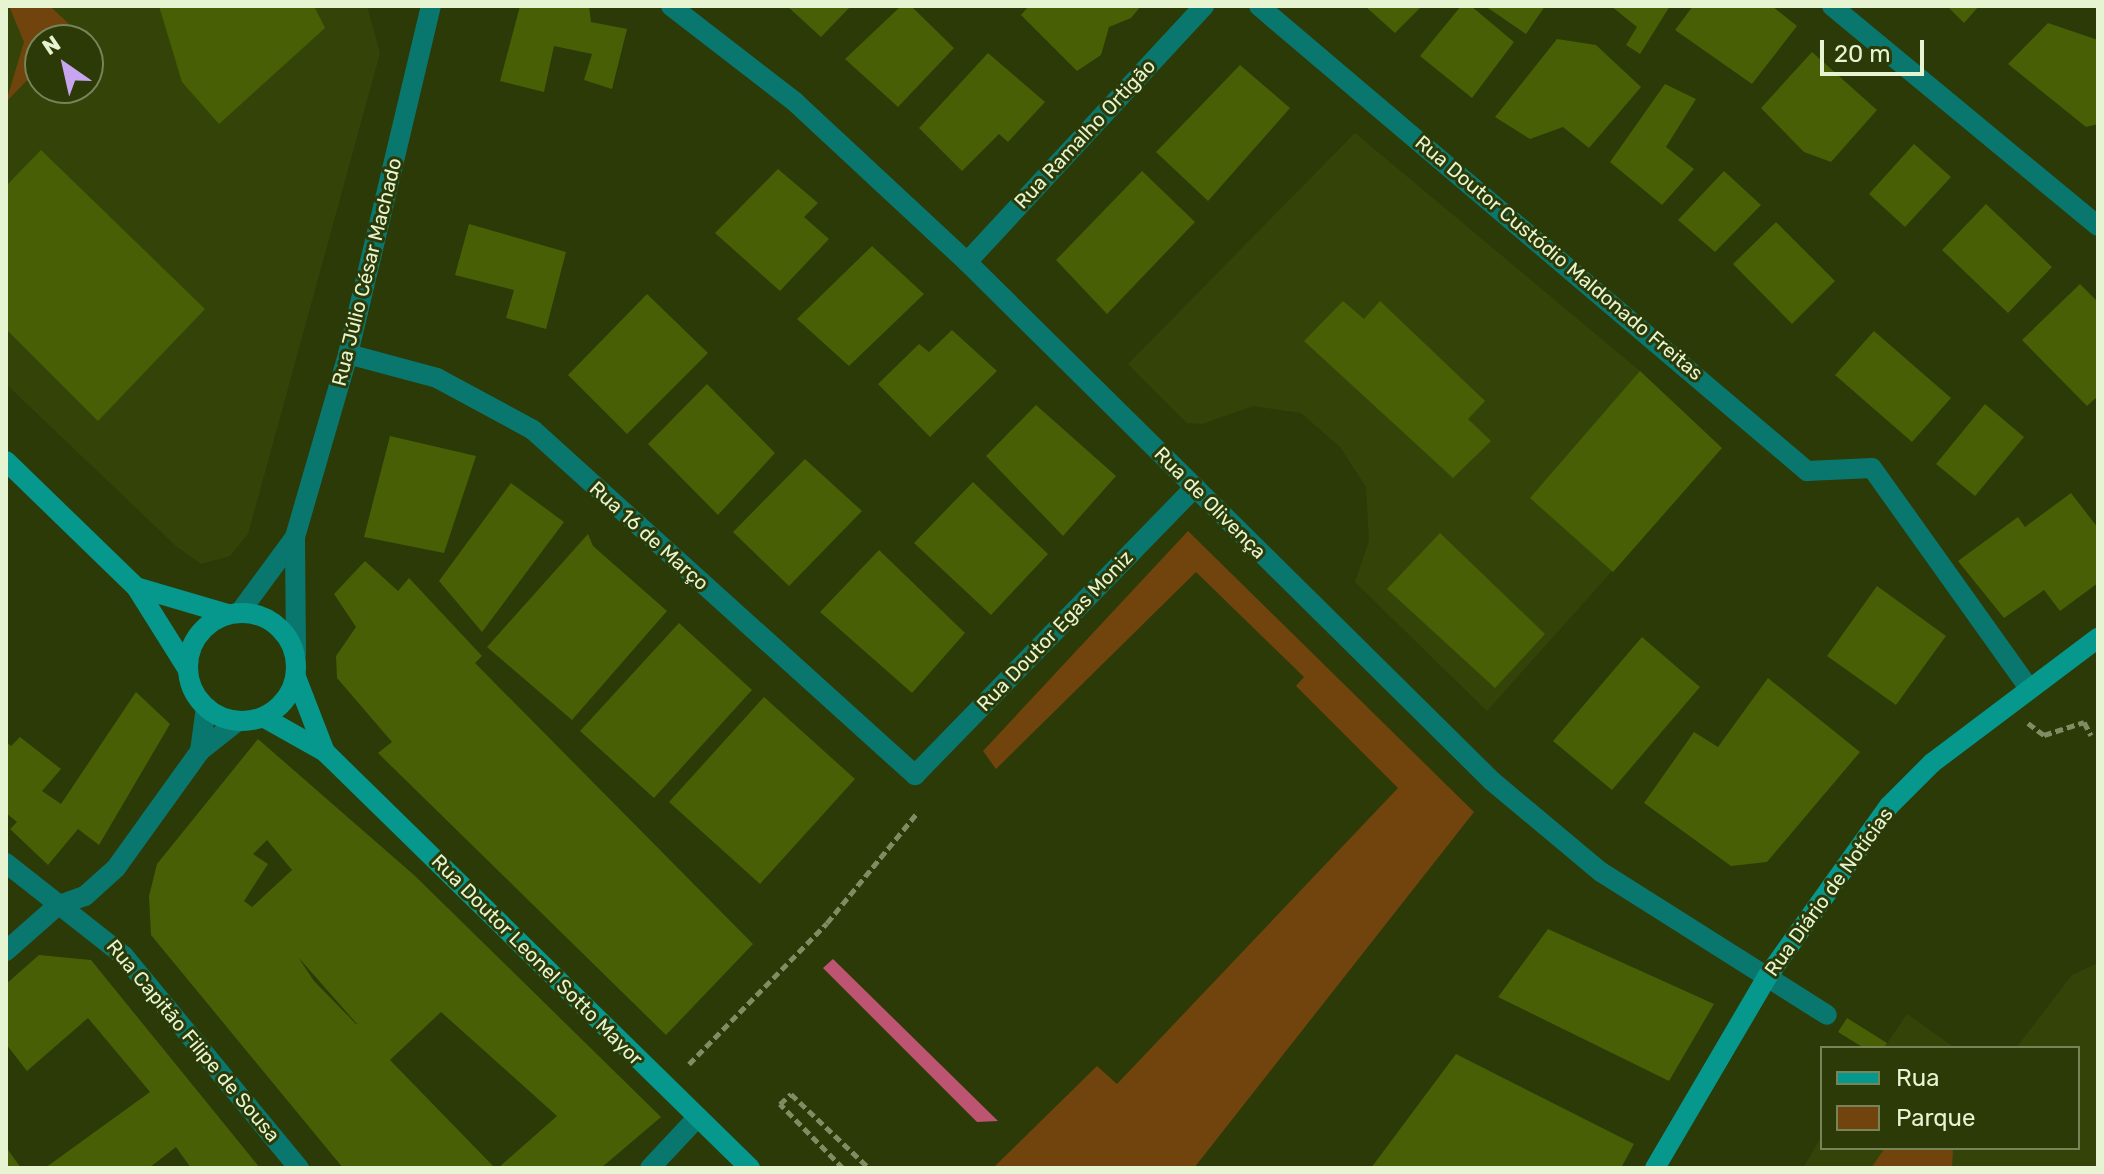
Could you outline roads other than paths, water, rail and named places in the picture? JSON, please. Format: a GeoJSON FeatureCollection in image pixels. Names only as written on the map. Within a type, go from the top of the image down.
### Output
{"type":"FeatureCollection","features":[{"type":"Feature","properties":{"kind":"main road"},"geometry":{"type":"LineString","coordinates":[[6,461],[136,587],[188,670],[206,707],[238,721],[263,717],[279,707],[296,677],[296,654],[276,623],[136,587]]}},
{"type":"Feature","properties":{"kind":"main road"},"geometry":{"type":"LineString","coordinates":[[188,670],[198,635],[234,613]]}},
{"type":"Feature","properties":{"kind":"main road","name":"Rua Diário de Notícias"},"geometry":{"type":"LineString","coordinates":[[1655,1168],[1767,977],[1889,806],[1932,763],[2028,687],[2098,638]]}},
{"type":"Feature","properties":{"kind":"main road","name":"Rua Doutor Leonel Sotto Mayor"},"geometry":{"type":"LineString","coordinates":[[296,677],[325,752]]}},
{"type":"Feature","properties":{"kind":"main road","name":"Rua Doutor Leonel Sotto Mayor"},"geometry":{"type":"LineString","coordinates":[[263,717],[325,752],[750,1168]]}},
{"type":"Feature","properties":{"kind":"street","name":"Rua Júlio César Machado"},"geometry":{"type":"LineString","coordinates":[[295,537],[348,354],[431,6]]}},
{"type":"Feature","properties":{"kind":"street","name":"Rua de Olivença"},"geometry":{"type":"LineString","coordinates":[[671,6],[795,102],[967,262],[1492,781],[1601,872],[1827,1015]]}},
{"type":"Feature","properties":{"kind":"street","name":"Rua Ramalho Ortigão"},"geometry":{"type":"LineString","coordinates":[[967,262],[1204,6]]}},
{"type":"Feature","properties":{"kind":"street","name":"Rua Doutor Custódio Maldonado Freitas"},"geometry":{"type":"LineString","coordinates":[[1259,6],[1807,471],[1872,468],[2028,687]]}},
{"type":"Feature","properties":{"kind":"street"},"geometry":{"type":"LineString","coordinates":[[1832,6],[2098,226]]}},
{"type":"Feature","properties":{"kind":"street","name":"Rua 16 de Março"},"geometry":{"type":"LineString","coordinates":[[348,354],[437,378],[533,430],[915,775]]}},
{"type":"Feature","properties":{"kind":"street","name":"Rua Doutor Egas Moniz"},"geometry":{"type":"LineString","coordinates":[[915,775],[1195,487]]}},
{"type":"Feature","properties":{"kind":"street"},"geometry":{"type":"LineString","coordinates":[[234,613],[295,537]]}},
{"type":"Feature","properties":{"kind":"street"},"geometry":{"type":"LineString","coordinates":[[295,537],[296,654]]}},
{"type":"Feature","properties":{"kind":"street"},"geometry":{"type":"LineString","coordinates":[[200,751],[206,707]]}},
{"type":"Feature","properties":{"kind":"street"},"geometry":{"type":"LineString","coordinates":[[6,951],[57,906],[85,896],[121,864],[200,751],[238,721]]}},
{"type":"Feature","properties":{"kind":"street","name":"Rua Capitão Filipe de Sousa"},"geometry":{"type":"LineString","coordinates":[[6,863],[57,906],[105,936],[299,1168]]}},
{"type":"Feature","properties":{"kind":"street"},"geometry":{"type":"LineString","coordinates":[[650,1168],[697,1118]]}}]}
